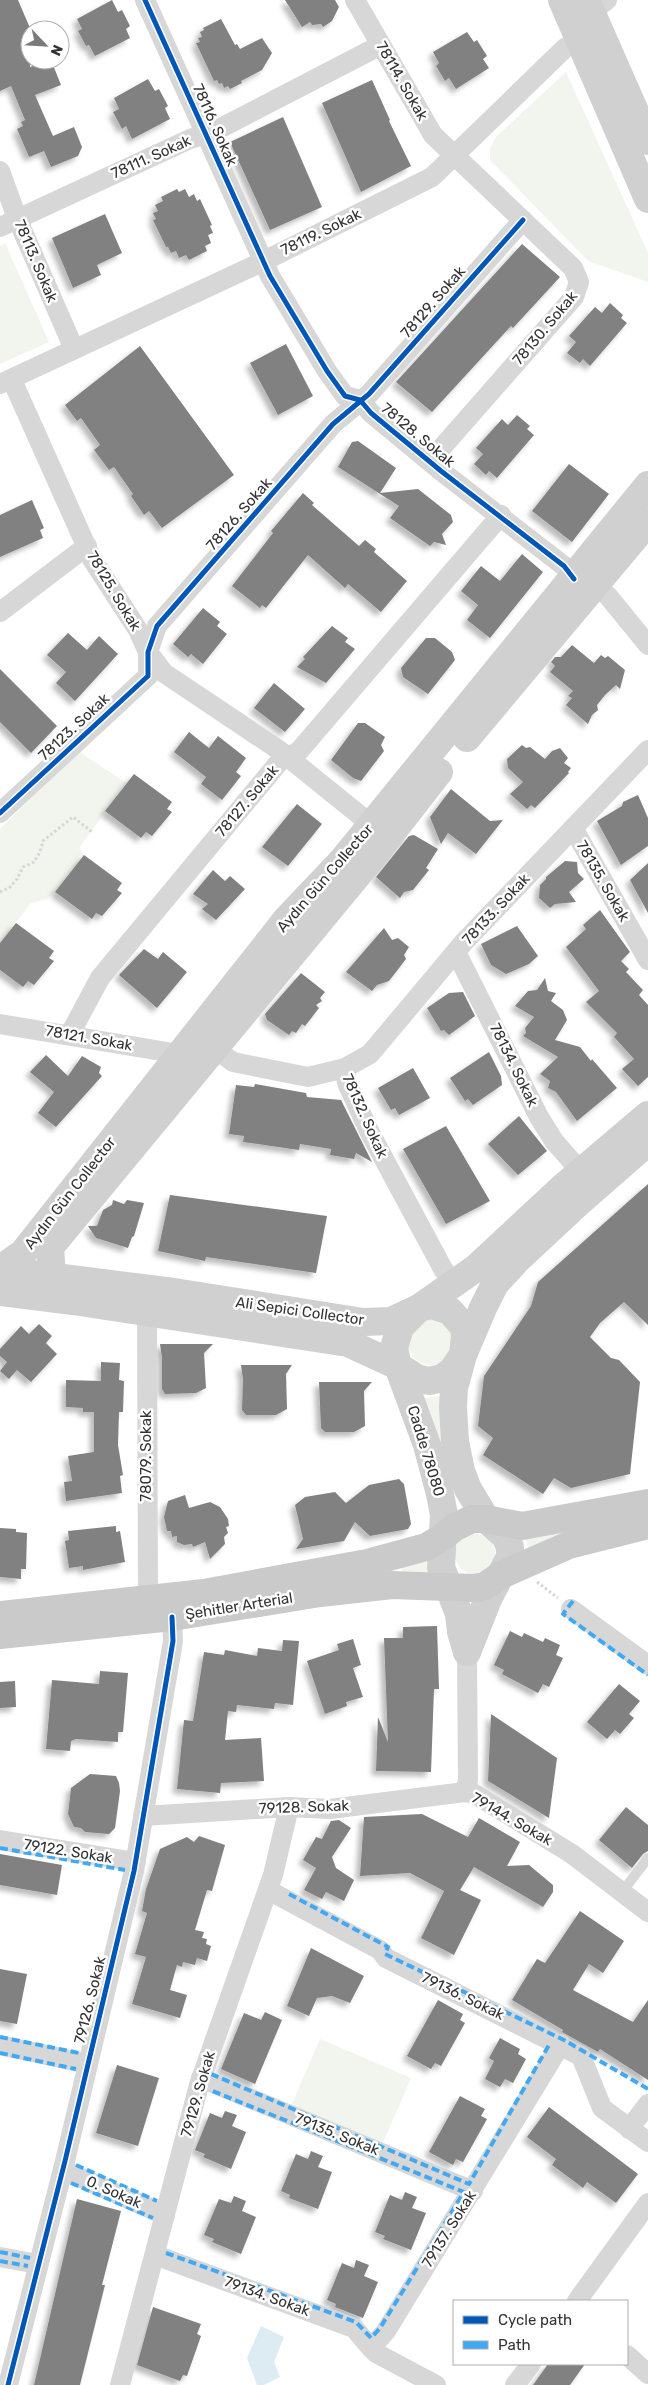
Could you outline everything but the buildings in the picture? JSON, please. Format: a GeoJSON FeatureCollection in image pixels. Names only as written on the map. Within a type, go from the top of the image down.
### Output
{"type":"FeatureCollection","features":[{"type":"Feature","properties":{"kind":"main road"},"geometry":{"type":"LineString","coordinates":[[562,0],[648,199]]}},
{"type":"Feature","properties":{"kind":"main road"},"geometry":{"type":"LineString","coordinates":[[595,4],[648,141]]}},
{"type":"Feature","properties":{"kind":"main road","name":"Aydın Gün Collector"},"geometry":{"type":"LineString","coordinates":[[52,1276],[50,1247],[214,1048],[371,848],[419,796],[584,582],[648,485]]}},
{"type":"Feature","properties":{"kind":"main road","name":"Aydın Gün Collector"},"geometry":{"type":"LineString","coordinates":[[0,1285],[23,1253],[286,920],[371,848],[375,821],[536,620],[584,582],[648,522]]}},
{"type":"Feature","properties":{"kind":"main road","name":"Ali Sepici Collector"},"geometry":{"type":"LineString","coordinates":[[0,1285],[52,1276],[363,1322],[391,1321],[419,1308],[476,1268],[581,1172],[648,1115]]}},
{"type":"Feature","properties":{"kind":"main road"},"geometry":{"type":"LineString","coordinates":[[463,1355],[465,1337],[464,1327],[460,1320],[450,1311],[431,1305],[419,1308],[400,1327],[394,1348],[398,1366],[417,1378],[430,1380],[442,1378],[452,1372],[463,1355],[495,1284],[518,1259],[570,1210],[648,1142]]}},
{"type":"Feature","properties":{"kind":"main road","name":"Ali Sepici Collector"},"geometry":{"type":"LineString","coordinates":[[0,1285],[147,1312],[348,1343],[398,1366]]}},
{"type":"Feature","properties":{"kind":"main road","name":"Cadde 78080"},"geometry":{"type":"LineString","coordinates":[[463,1355],[454,1388],[455,1440],[461,1471],[468,1489],[486,1519]]}},
{"type":"Feature","properties":{"kind":"main road","name":"Cadde 78080"},"geometry":{"type":"LineString","coordinates":[[398,1366],[427,1445],[440,1494],[444,1514],[443,1537]]}},
{"type":"Feature","properties":{"kind":"main road"},"geometry":{"type":"LineString","coordinates":[[467,1652],[449,1586],[441,1567],[443,1537],[463,1522],[472,1519],[486,1519],[522,1526],[648,1503]]}},
{"type":"Feature","properties":{"kind":"main road"},"geometry":{"type":"LineString","coordinates":[[467,1652],[486,1605],[510,1557],[510,1547],[505,1536],[486,1519]]}},
{"type":"Feature","properties":{"kind":"main road"},"geometry":{"type":"LineString","coordinates":[[449,1586],[474,1588],[485,1586],[501,1575],[568,1545],[648,1526]]}},
{"type":"Feature","properties":{"kind":"main road","name":"Şehitler Arterial"},"geometry":{"type":"LineString","coordinates":[[0,1615],[148,1600],[236,1588],[367,1563],[426,1547],[443,1537]]}},
{"type":"Feature","properties":{"kind":"main road","name":"Şehitler Arterial"},"geometry":{"type":"LineString","coordinates":[[0,1635],[172,1617],[320,1593],[383,1586],[449,1586]]}},
{"type":"Feature","properties":{"kind":"street","name":"78116. Sokak"},"geometry":{"type":"LineString","coordinates":[[145,0],[264,261]]}},
{"type":"Feature","properties":{"kind":"street","name":"78114. Sokak"},"geometry":{"type":"LineString","coordinates":[[355,0],[433,134],[456,156]]}},
{"type":"Feature","properties":{"kind":"street","name":"78119. Sokak"},"geometry":{"type":"LineString","coordinates":[[6,382],[264,261],[432,177],[456,156],[565,48],[579,42]]}},
{"type":"Feature","properties":{"kind":"street","name":"78111. Sokak"},"geometry":{"type":"LineString","coordinates":[[9,223],[217,130],[381,45]]}},
{"type":"Feature","properties":{"kind":"street","name":"78130. Sokak"},"geometry":{"type":"LineString","coordinates":[[430,461],[577,292],[579,282],[576,272],[456,156]]}},
{"type":"Feature","properties":{"kind":"street","name":"78113. Sokak"},"geometry":{"type":"LineString","coordinates":[[0,171],[9,223],[74,349]]}},
{"type":"Feature","properties":{"kind":"street","name":"78129. Sokak"},"geometry":{"type":"LineString","coordinates":[[360,400],[369,394],[523,220]]}},
{"type":"Feature","properties":{"kind":"street","name":"78128. Sokak"},"geometry":{"type":"LineString","coordinates":[[264,261],[270,276],[327,371],[345,396],[360,400],[371,413],[430,461],[584,582],[608,596],[648,645]]}},
{"type":"Feature","properties":{"kind":"street","name":"78125. Sokak"},"geometry":{"type":"LineString","coordinates":[[6,382],[92,559],[138,630],[148,652],[164,673],[288,757],[362,817],[375,821]]}},
{"type":"Feature","properties":{"kind":"street","name":"78126. Sokak"},"geometry":{"type":"LineString","coordinates":[[148,652],[157,626],[333,424],[360,400]]}},
{"type":"Feature","properties":{"kind":"street","name":"78127. Sokak"},"geometry":{"type":"LineString","coordinates":[[70,1034],[100,978],[280,761],[299,752],[501,515]]}},
{"type":"Feature","properties":{"kind":"street"},"geometry":{"type":"LineString","coordinates":[[0,612],[87,546]]}},
{"type":"Feature","properties":{"kind":"street","name":"78123. Sokak"},"geometry":{"type":"LineString","coordinates":[[0,813],[148,676],[148,652]]}},
{"type":"Feature","properties":{"kind":"street","name":"78133. Sokak"},"geometry":{"type":"LineString","coordinates":[[345,1068],[370,1054],[456,952],[648,750]]}},
{"type":"Feature","properties":{"kind":"street","name":"78135. Sokak"},"geometry":{"type":"LineString","coordinates":[[573,828],[648,960]]}},
{"type":"Feature","properties":{"kind":"street","name":"78134. Sokak"},"geometry":{"type":"LineString","coordinates":[[456,952],[539,1117],[554,1141],[581,1172]]}},
{"type":"Feature","properties":{"kind":"street","name":"78121. Sokak"},"geometry":{"type":"LineString","coordinates":[[0,1024],[70,1034],[179,1054]]}},
{"type":"Feature","properties":{"kind":"street","name":"78132. Sokak"},"geometry":{"type":"LineString","coordinates":[[214,1048],[233,1062],[308,1077],[345,1068],[347,1083],[370,1133],[443,1269],[454,1283]]}},
{"type":"Feature","properties":{"kind":"street","name":"78079. Sokak"},"geometry":{"type":"LineString","coordinates":[[147,1312],[148,1600]]}},
{"type":"Feature","properties":{"kind":"street"},"geometry":{"type":"LineString","coordinates":[[566,1605],[648,1665]]}},
{"type":"Feature","properties":{"kind":"street","name":"79126. Sokak"},"geometry":{"type":"LineString","coordinates":[[8,2385],[63,2170],[136,1862],[173,1641],[172,1617]]}},
{"type":"Feature","properties":{"kind":"street","name":"79144. Sokak"},"geometry":{"type":"LineString","coordinates":[[467,1652],[468,1780],[465,1792],[473,1793],[572,1854],[648,1912]]}},
{"type":"Feature","properties":{"kind":"street","name":"79128. Sokak"},"geometry":{"type":"LineString","coordinates":[[143,1816],[289,1807],[330,1809],[465,1792]]}},
{"type":"Feature","properties":{"kind":"street","name":"79129. Sokak"},"geometry":{"type":"LineString","coordinates":[[120,2385],[201,2078],[268,1890],[289,1807]]}},
{"type":"Feature","properties":{"kind":"street","name":"79122. Sokak"},"geometry":{"type":"LineString","coordinates":[[0,1840],[136,1862]]}},
{"type":"Feature","properties":{"kind":"street","name":"79136. Sokak"},"geometry":{"type":"LineString","coordinates":[[268,1890],[380,1950],[386,1958],[561,2044],[581,2056],[602,2108],[648,2142]]}},
{"type":"Feature","properties":{"kind":"street","name":"79137. Sokak"},"geometry":{"type":"LineString","coordinates":[[371,2348],[386,2331],[561,2044]]}},
{"type":"Feature","properties":{"kind":"street"},"geometry":{"type":"LineString","coordinates":[[0,2045],[88,2064]]}},
{"type":"Feature","properties":{"kind":"street","name":"79135. Sokak"},"geometry":{"type":"LineString","coordinates":[[201,2078],[473,2191]]}},
{"type":"Feature","properties":{"kind":"street"},"geometry":{"type":"LineString","coordinates":[[629,2128],[648,2104]]}},
{"type":"Feature","properties":{"kind":"street","name":"0. Sokak"},"geometry":{"type":"LineString","coordinates":[[63,2170],[165,2216]]}},
{"type":"Feature","properties":{"kind":"street"},"geometry":{"type":"LineString","coordinates":[[578,2300],[648,2203]]}},
{"type":"Feature","properties":{"kind":"street","name":"79134. Sokak"},"geometry":{"type":"LineString","coordinates":[[155,2255],[354,2328],[371,2348]]}},
{"type":"Feature","properties":{"kind":"street"},"geometry":{"type":"LineString","coordinates":[[0,2257],[38,2264]]}},
{"type":"Feature","properties":{"kind":"street"},"geometry":{"type":"LineString","coordinates":[[371,2348],[376,2353],[436,2385]]}},
{"type":"Feature","properties":{"kind":"street"},"geometry":{"type":"LineString","coordinates":[[628,2356],[648,2374]]}},
{"type":"Feature","properties":{"kind":"street"},"geometry":{"type":"LineString","coordinates":[[515,2385],[530,2365]]}},
{"type":"Feature","properties":{"kind":"lane"},"geometry":{"type":"LineString","coordinates":[[622,1892],[648,1858]]}},
{"type":"Feature","properties":{"kind":"path"},"geometry":{"type":"LineString","coordinates":[[0,892],[9,888],[23,867],[34,862],[40,852],[43,841],[73,817],[92,832]]}},
{"type":"Feature","properties":{"kind":"path"},"geometry":{"type":"LineString","coordinates":[[534,1580],[566,1605]]}},
{"type":"Feature","properties":{"kind":"shaded area"},"geometry":{"type":"Polygon","coordinates":[[[566,72],[648,253],[648,282],[588,261],[490,160],[490,149],[496,137],[566,72]]]}},
{"type":"Feature","properties":{"kind":"shaded area"},"geometry":{"type":"Polygon","coordinates":[[[5,243],[49,342],[0,364],[0,246],[5,243]]]}},
{"type":"Feature","properties":{"kind":"shaded area"},"geometry":{"type":"Polygon","coordinates":[[[78,751],[126,783],[79,848],[84,855],[55,892],[47,899],[31,903],[0,943],[0,829],[78,751]]]}},
{"type":"Feature","properties":{"kind":"shaded area"},"geometry":{"type":"Polygon","coordinates":[[[427,1319],[435,1319],[444,1323],[450,1329],[454,1342],[450,1355],[444,1361],[435,1365],[427,1365],[418,1361],[412,1355],[408,1346],[408,1338],[412,1329],[418,1323],[427,1319]]]}},
{"type":"Feature","properties":{"kind":"shaded area"},"geometry":{"type":"Polygon","coordinates":[[[442,1396],[457,1489],[450,1493],[420,1398],[442,1396]]]}},
{"type":"Feature","properties":{"kind":"shaded area"},"geometry":{"type":"Polygon","coordinates":[[[564,1528],[566,1538],[528,1550],[526,1538],[564,1528]]]}},
{"type":"Feature","properties":{"kind":"shaded area"},"geometry":{"type":"Polygon","coordinates":[[[471,1534],[479,1534],[486,1537],[492,1543],[495,1554],[492,1565],[486,1571],[479,1574],[471,1574],[464,1571],[458,1565],[455,1558],[455,1550],[458,1543],[464,1537],[471,1534]]]}},
{"type":"Feature","properties":{"kind":"shaded area"},"geometry":{"type":"Polygon","coordinates":[[[427,1557],[428,1569],[431,1574],[403,1574],[401,1564],[427,1557]]]}},
{"type":"Feature","properties":{"kind":"shaded area"},"geometry":{"type":"Polygon","coordinates":[[[320,2039],[411,2078],[382,2145],[291,2106],[320,2039]]]}},
{"type":"Feature","properties":{"kind":"shaded area"},"geometry":{"type":"Polygon","coordinates":[[[261,2326],[284,2337],[274,2362],[280,2377],[264,2385],[257,2385],[247,2358],[261,2326]]]}},
{"type":"Feature","properties":{"kind":"marked path"},"geometry":{"type":"LineString","coordinates":[[573,1601],[563,1614],[648,1675]]}},
{"type":"Feature","properties":{"kind":"marked path"},"geometry":{"type":"LineString","coordinates":[[0,1848],[125,1870]]}},
{"type":"Feature","properties":{"kind":"marked path"},"geometry":{"type":"LineString","coordinates":[[289,1894],[388,1947],[385,1954],[564,2040],[648,2089]]}},
{"type":"Feature","properties":{"kind":"marked path"},"geometry":{"type":"LineString","coordinates":[[0,2037],[79,2053]]}},
{"type":"Feature","properties":{"kind":"marked path"},"geometry":{"type":"LineString","coordinates":[[211,2074],[469,2184],[549,2045]]}},
{"type":"Feature","properties":{"kind":"marked path"},"geometry":{"type":"LineString","coordinates":[[0,2053],[76,2069]]}},
{"type":"Feature","properties":{"kind":"marked path"},"geometry":{"type":"LineString","coordinates":[[166,2253],[356,2322],[371,2338],[380,2328],[464,2192],[210,2090]]}},
{"type":"Feature","properties":{"kind":"marked path"},"geometry":{"type":"LineString","coordinates":[[76,2165],[157,2201]]}},
{"type":"Feature","properties":{"kind":"marked path"},"geometry":{"type":"LineString","coordinates":[[71,2183],[153,2218]]}},
{"type":"Feature","properties":{"kind":"marked path"},"geometry":{"type":"LineString","coordinates":[[0,2252],[30,2258]]}},
{"type":"Feature","properties":{"kind":"marked path"},"geometry":{"type":"LineString","coordinates":[[0,2261],[28,2266]]}},
{"type":"Feature","properties":{"kind":"cycle path"},"geometry":{"type":"LineString","coordinates":[[145,0],[270,276],[327,371],[345,396],[360,400],[371,413],[441,471],[564,566],[574,579]]}},
{"type":"Feature","properties":{"kind":"cycle path"},"geometry":{"type":"LineString","coordinates":[[0,813],[148,676],[148,652],[157,626],[333,424],[369,394],[523,220]]}},
{"type":"Feature","properties":{"kind":"cycle path"},"geometry":{"type":"LineString","coordinates":[[8,2385],[65,2161],[134,1871],[173,1641],[172,1617]]}}]}
